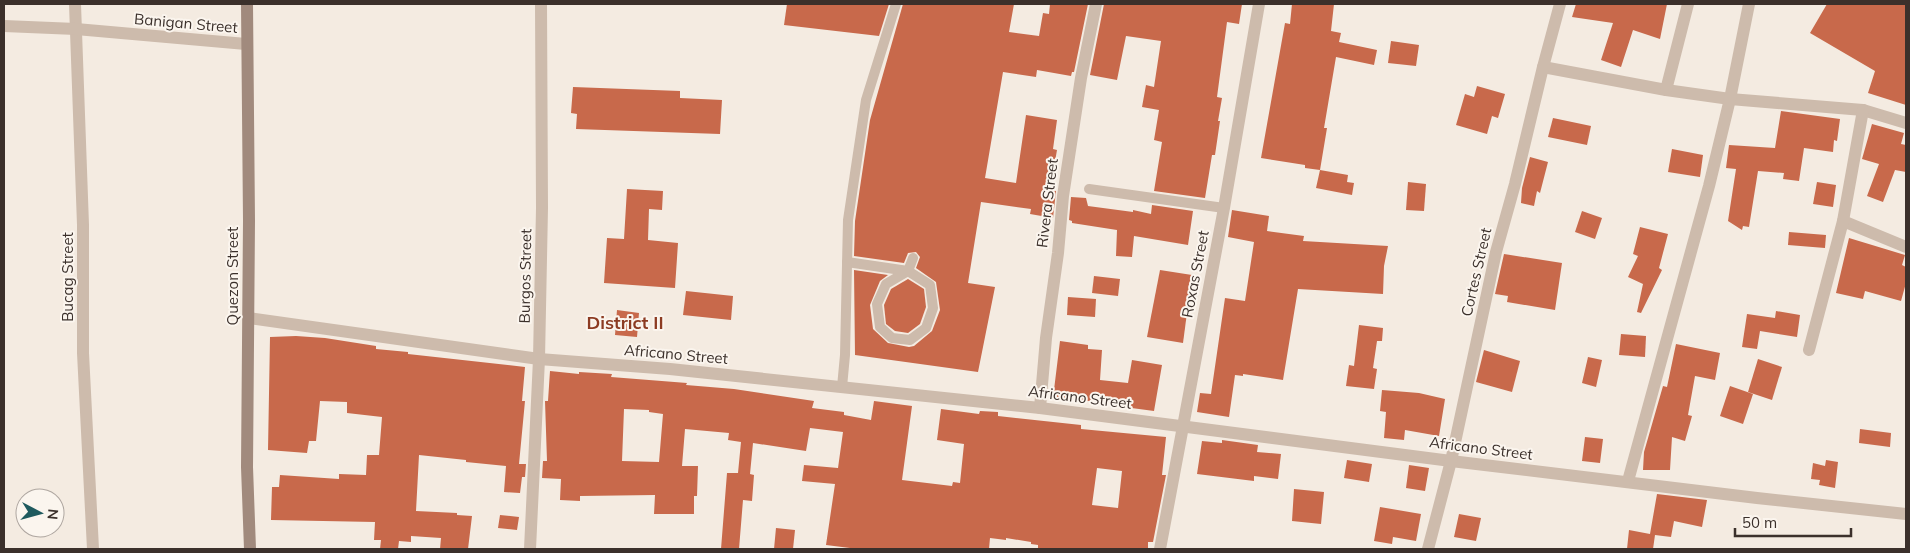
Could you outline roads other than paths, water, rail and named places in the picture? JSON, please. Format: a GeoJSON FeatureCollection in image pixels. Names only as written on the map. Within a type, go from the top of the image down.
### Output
{"type":"FeatureCollection","features":[{"type":"Feature","properties":{"kind":"main road","name":"Quezon Street"},"geometry":{"type":"LineString","coordinates":[[247,4],[247,467],[250,549]]}},
{"type":"Feature","properties":{"kind":"street","name":"Bucag Street"},"geometry":{"type":"LineString","coordinates":[[76,4],[83,224],[83,353],[93,549]]}},
{"type":"Feature","properties":{"kind":"street","name":"Burgos Street"},"geometry":{"type":"LineString","coordinates":[[530,549],[539,360],[542,208],[541,4]]}},
{"type":"Feature","properties":{"kind":"street","name":"Rivera Street"},"geometry":{"type":"LineString","coordinates":[[1040,408],[1046,338],[1058,253],[1063,196],[1081,78],[1096,4]]}},
{"type":"Feature","properties":{"kind":"street","name":"Roxas Street"},"geometry":{"type":"LineString","coordinates":[[1160,549],[1224,208],[1259,4]]}},
{"type":"Feature","properties":{"kind":"street","name":"Cortes Street"},"geometry":{"type":"LineString","coordinates":[[1428,549],[1451,461],[1496,252],[1560,4]]}},
{"type":"Feature","properties":{"kind":"street"},"geometry":{"type":"LineString","coordinates":[[1666,90],[1688,4]]}},
{"type":"Feature","properties":{"kind":"street"},"geometry":{"type":"LineString","coordinates":[[1628,481],[1709,186],[1730,99],[1749,4]]}},
{"type":"Feature","properties":{"kind":"street","name":"Banigan Street"},"geometry":{"type":"LineString","coordinates":[[4,26],[76,29],[246,44]]}},
{"type":"Feature","properties":{"kind":"street"},"geometry":{"type":"LineString","coordinates":[[1543,67],[1666,90],[1730,99],[1863,110],[1906,123]]}},
{"type":"Feature","properties":{"kind":"street"},"geometry":{"type":"LineString","coordinates":[[1809,350],[1843,221],[1863,110]]}},
{"type":"Feature","properties":{"kind":"street"},"geometry":{"type":"LineString","coordinates":[[1843,221],[1906,247]]}},
{"type":"Feature","properties":{"kind":"street","name":"Africano Street"},"geometry":{"type":"LineString","coordinates":[[248,318],[539,360],[670,369],[1040,408],[1451,461],[1906,514]]}},
{"type":"Feature","properties":{"kind":"lane"},"geometry":{"type":"LineString","coordinates":[[842,387],[845,354],[848,220],[866,100],[896,4]]}},
{"type":"Feature","properties":{"kind":"lane"},"geometry":{"type":"LineString","coordinates":[[1089,189],[1224,208]]}},
{"type":"Feature","properties":{"kind":"lane"},"geometry":{"type":"LineString","coordinates":[[847,262],[908,272],[930,285],[933,308],[926,328],[910,340],[892,338],[880,326],[877,304],[886,284],[908,272],[913,258]]}},
{"type":"Feature","properties":{"kind":"district","name":"District II"},"geometry":{"type":"Point","coordinates":[625,322]}}]}
